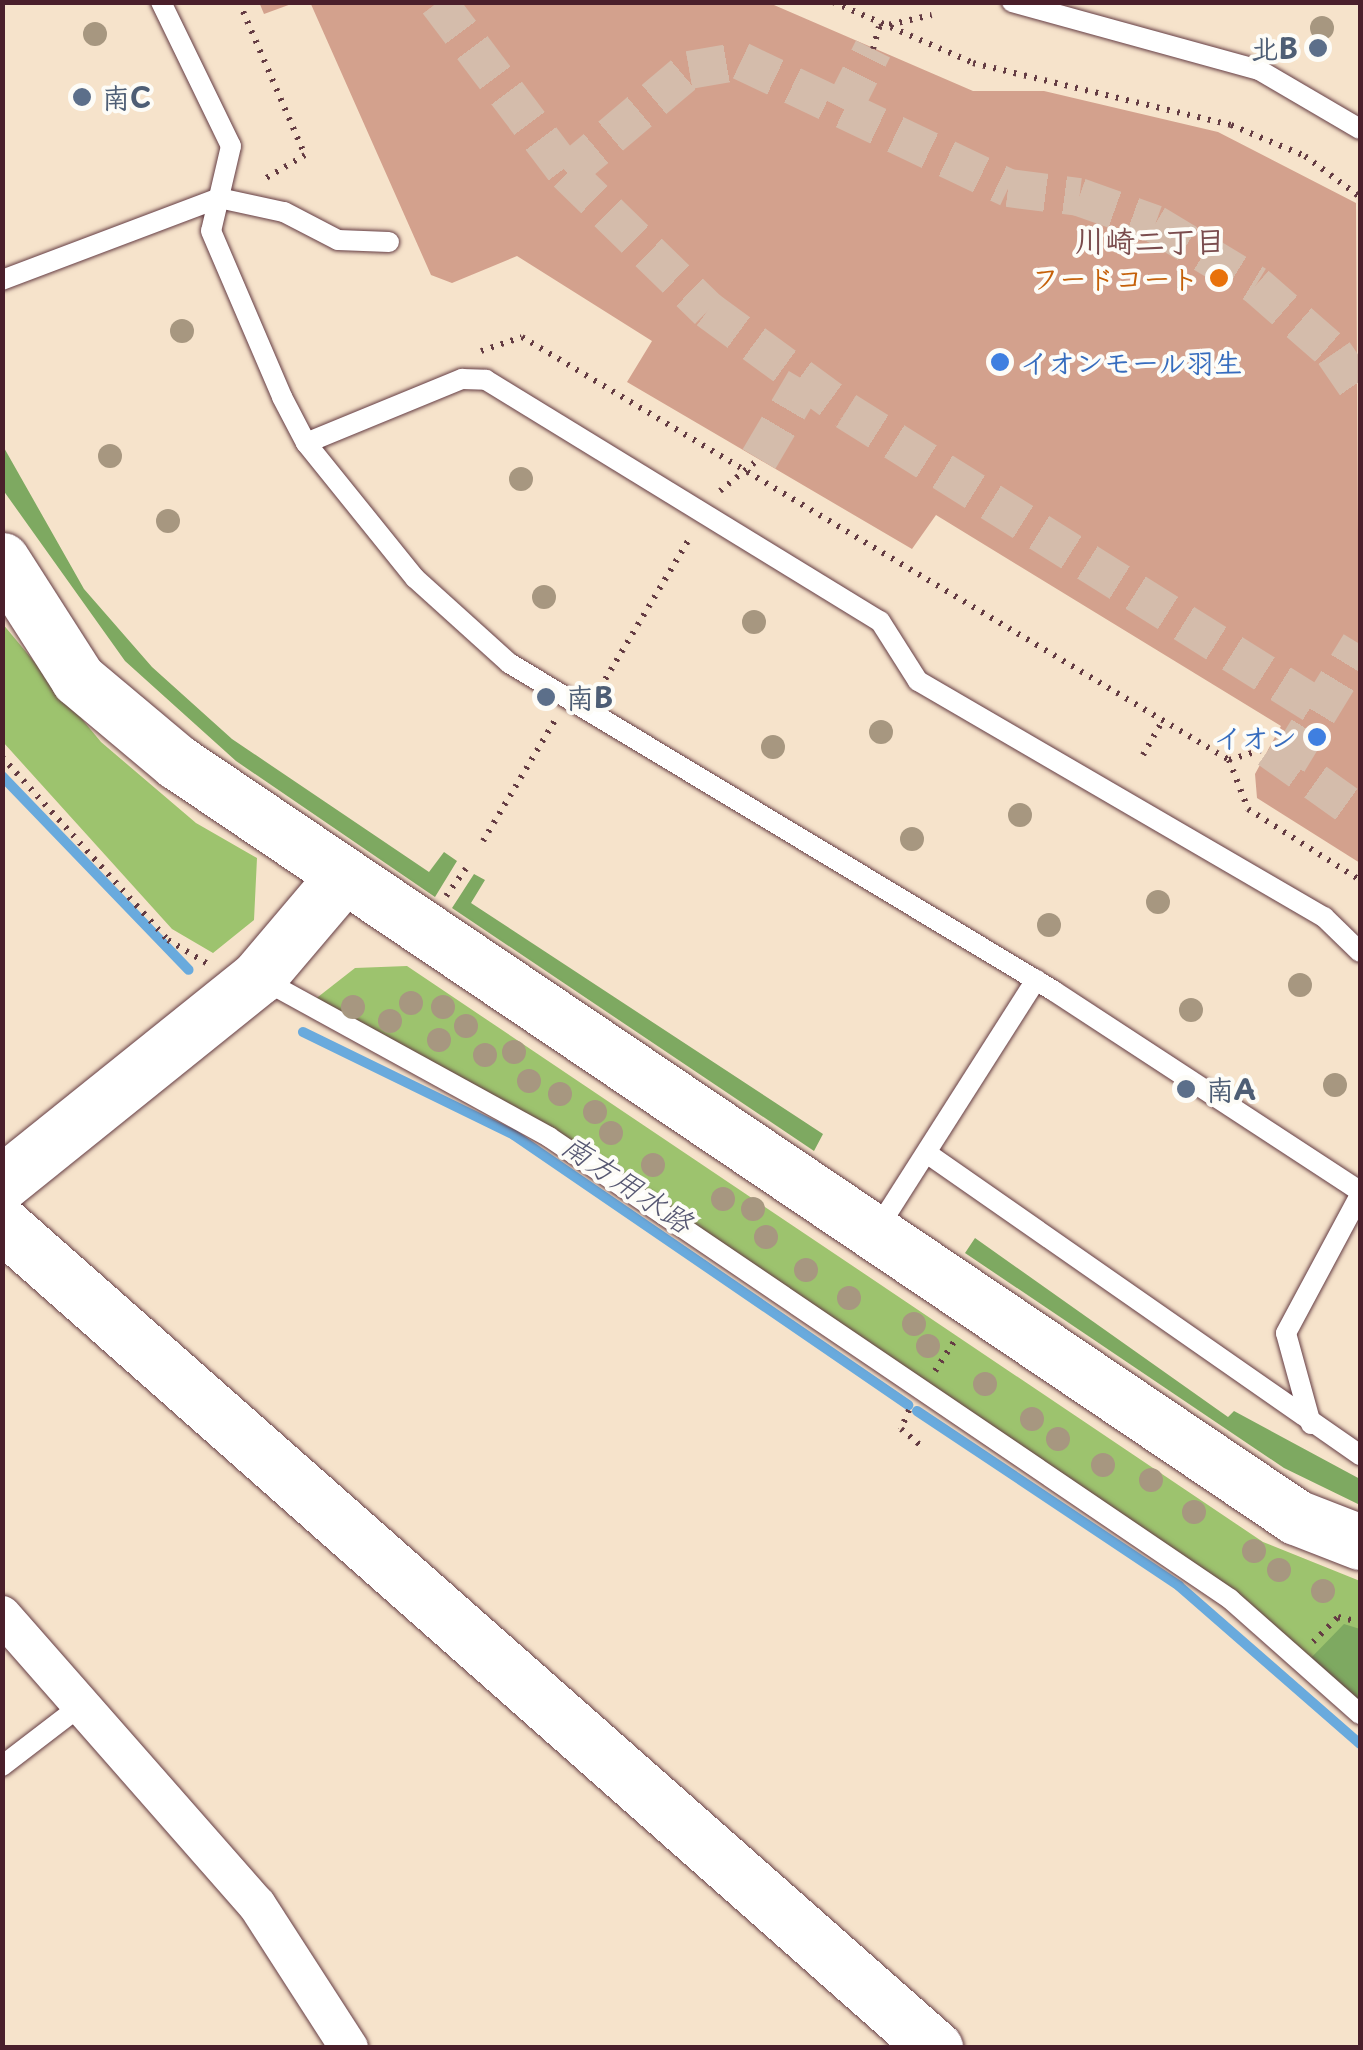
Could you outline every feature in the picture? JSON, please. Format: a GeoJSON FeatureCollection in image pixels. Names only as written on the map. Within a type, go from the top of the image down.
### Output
{"type":"FeatureCollection","features":[{"type":"Feature","properties":{"kind":"street"},"geometry":{"type":"LineString","coordinates":[[2,560],[78,679],[177,762],[342,878],[1296,1517],[1360,1542]]}},
{"type":"Feature","properties":{"kind":"street"},"geometry":{"type":"LineString","coordinates":[[2,1183],[342,878]]}},
{"type":"Feature","properties":{"kind":"street"},"geometry":{"type":"LineString","coordinates":[[2,1224],[935,2048]]}},
{"type":"Feature","properties":{"kind":"street"},"geometry":{"type":"LineString","coordinates":[[2,1614],[79,1707],[257,1904],[348,2048]]}},
{"type":"Feature","properties":{"kind":"lane"},"geometry":{"type":"LineString","coordinates":[[161,2],[231,146],[219,198],[216,248],[306,443],[415,578],[509,663],[1036,980],[1360,1193],[1286,1333],[1312,1426]]}},
{"type":"Feature","properties":{"kind":"lane"},"geometry":{"type":"LineString","coordinates":[[1012,2],[1259,70],[1360,129]]}},
{"type":"Feature","properties":{"kind":"lane"},"geometry":{"type":"LineString","coordinates":[[2,280],[219,198],[284,212],[338,240],[389,242]]}},
{"type":"Feature","properties":{"kind":"lane"},"geometry":{"type":"LineString","coordinates":[[306,443],[462,379],[486,380],[880,621],[918,682],[1324,918],[1360,952]]}},
{"type":"Feature","properties":{"kind":"lane"},"geometry":{"type":"LineString","coordinates":[[238,973],[549,1138],[1230,1599],[1360,1714]]}},
{"type":"Feature","properties":{"kind":"lane"},"geometry":{"type":"LineString","coordinates":[[874,1234],[1036,980]]}},
{"type":"Feature","properties":{"kind":"lane"},"geometry":{"type":"LineString","coordinates":[[928,1154],[1360,1456]]}},
{"type":"Feature","properties":{"kind":"lane"},"geometry":{"type":"LineString","coordinates":[[2,1766],[79,1707]]}},
{"type":"Feature","properties":{"kind":"path"},"geometry":{"type":"LineString","coordinates":[[239,2],[304,155],[261,182]]}},
{"type":"Feature","properties":{"kind":"path"},"geometry":{"type":"LineString","coordinates":[[833,2],[879,27],[973,63],[1232,125],[1304,156],[1360,197]]}},
{"type":"Feature","properties":{"kind":"path"},"geometry":{"type":"LineString","coordinates":[[879,27],[932,15]]}},
{"type":"Feature","properties":{"kind":"path"},"geometry":{"type":"LineString","coordinates":[[873,49],[879,27]]}},
{"type":"Feature","properties":{"kind":"path"},"geometry":{"type":"LineString","coordinates":[[718,492],[759,460]]}},
{"type":"Feature","properties":{"kind":"path"},"geometry":{"type":"LineString","coordinates":[[599,689],[694,532]]}},
{"type":"Feature","properties":{"kind":"path"},"geometry":{"type":"LineString","coordinates":[[483,841],[553,718],[564,726]]}},
{"type":"Feature","properties":{"kind":"path"},"geometry":{"type":"LineString","coordinates":[[1143,755],[1162,720]]}},
{"type":"Feature","properties":{"kind":"path"},"geometry":{"type":"LineString","coordinates":[[1229,760],[1268,748]]}},
{"type":"Feature","properties":{"kind":"path"},"geometry":{"type":"LineString","coordinates":[[2,757],[168,940],[238,973]]}},
{"type":"Feature","properties":{"kind":"path"},"geometry":{"type":"LineString","coordinates":[[437,909],[466,868]]}},
{"type":"Feature","properties":{"kind":"path"},"geometry":{"type":"LineString","coordinates":[[922,1391],[965,1326]]}},
{"type":"Feature","properties":{"kind":"path"},"geometry":{"type":"LineString","coordinates":[[906,1414],[901,1429],[924,1448]]}},
{"type":"Feature","properties":{"kind":"path"},"geometry":{"type":"LineString","coordinates":[[1297,1657],[1338,1616],[1360,1622]]}},
{"type":"Feature","properties":{"kind":"green space"},"geometry":{"type":"Polygon","coordinates":[[[3,446],[84,589],[152,667],[232,739],[429,872],[444,852],[457,861],[435,897],[236,761],[125,661],[3,490],[3,446]]]}},
{"type":"Feature","properties":{"kind":"green space"},"geometry":{"type":"Polygon","coordinates":[[[2,623],[101,742],[196,823],[257,858],[254,920],[213,953],[172,929],[3,742],[2,623]]]}},
{"type":"Feature","properties":{"kind":"green space"},"geometry":{"type":"Polygon","coordinates":[[[474,874],[485,880],[471,903],[823,1134],[814,1151],[452,908],[474,874]]]}},
{"type":"Feature","properties":{"kind":"green space"},"geometry":{"type":"Polygon","coordinates":[[[407,966],[1263,1542],[1360,1581],[1360,1706],[1309,1660],[543,1123],[309,1004],[355,968],[407,966]]]}},
{"type":"Feature","properties":{"kind":"green space"},"geometry":{"type":"Polygon","coordinates":[[[975,1238],[1228,1417],[1234,1411],[1360,1479],[1360,1505],[1284,1468],[965,1253],[975,1238]]]}},
{"type":"Feature","properties":{"kind":"green space"},"geometry":{"type":"Polygon","coordinates":[[[1344,1624],[1360,1629],[1360,1706],[1309,1660],[1344,1624]]]}},
{"type":"Feature","properties":{"kind":"building"},"geometry":{"type":"Polygon","coordinates":[[[259,2],[294,2],[294,3],[264,14],[259,2]]]}},
{"type":"Feature","properties":{"kind":"building","name":"イオンモール羽生"},"geometry":{"type":"Polygon","coordinates":[[[310,2],[767,2],[973,91],[1044,91],[1218,132],[1356,203],[1360,863],[1257,798],[1255,774],[1281,726],[936,515],[912,549],[627,382],[652,341],[517,256],[452,283],[431,275],[310,2]]]}},
{"type":"Feature","properties":{"kind":"waterway","name":"南方用水路"},"geometry":{"type":"LineString","coordinates":[[2,776],[189,970]]}},
{"type":"Feature","properties":{"kind":"waterway","name":"南方用水路"},"geometry":{"type":"LineString","coordinates":[[303,1032],[514,1135],[909,1405]]}},
{"type":"Feature","properties":{"kind":"waterway","name":"南方用水路"},"geometry":{"type":"LineString","coordinates":[[917,1411],[1179,1586],[1360,1744]]}},
{"type":"Feature","properties":{"kind":"tunnel"},"geometry":{"type":"LineString","coordinates":[[438,2],[567,173],[708,310],[846,411],[1321,709]]}},
{"type":"Feature","properties":{"kind":"tunnel"},"geometry":{"type":"LineString","coordinates":[[843,109],[873,49]]}},
{"type":"Feature","properties":{"kind":"tunnel"},"geometry":{"type":"LineString","coordinates":[[567,173],[689,70],[741,61],[1008,188],[1079,197],[1155,224],[1256,285],[1334,353],[1360,391]]}},
{"type":"Feature","properties":{"kind":"tunnel"},"geometry":{"type":"LineString","coordinates":[[759,459],[805,381]]}},
{"type":"Feature","properties":{"kind":"tunnel"},"geometry":{"type":"LineString","coordinates":[[1288,762],[1360,644]]}},
{"type":"Feature","properties":{"kind":"tunnel"},"geometry":{"type":"LineString","coordinates":[[1269,749],[1360,814]]}},
{"type":"Feature","properties":{"kind":"place","name":"北B"},"geometry":{"type":"Point","coordinates":[1318,48]}},
{"type":"Feature","properties":{"kind":"place","name":"南C"},"geometry":{"type":"Point","coordinates":[82,97]}},
{"type":"Feature","properties":{"kind":"place","name":"フードコート"},"geometry":{"type":"Point","coordinates":[1219,278]}},
{"type":"Feature","properties":{"kind":"place","name":"イオンモール羽生"},"geometry":{"type":"Point","coordinates":[1000,362]}},
{"type":"Feature","properties":{"kind":"place","name":"南B"},"geometry":{"type":"Point","coordinates":[546,697]}},
{"type":"Feature","properties":{"kind":"place","name":"イオン"},"geometry":{"type":"Point","coordinates":[1317,737]}},
{"type":"Feature","properties":{"kind":"place","name":"南A"},"geometry":{"type":"Point","coordinates":[1186,1089]}},
{"type":"Feature","properties":{"kind":"district","name":"川崎二丁目"},"geometry":{"type":"Point","coordinates":[1150,240]}}]}
